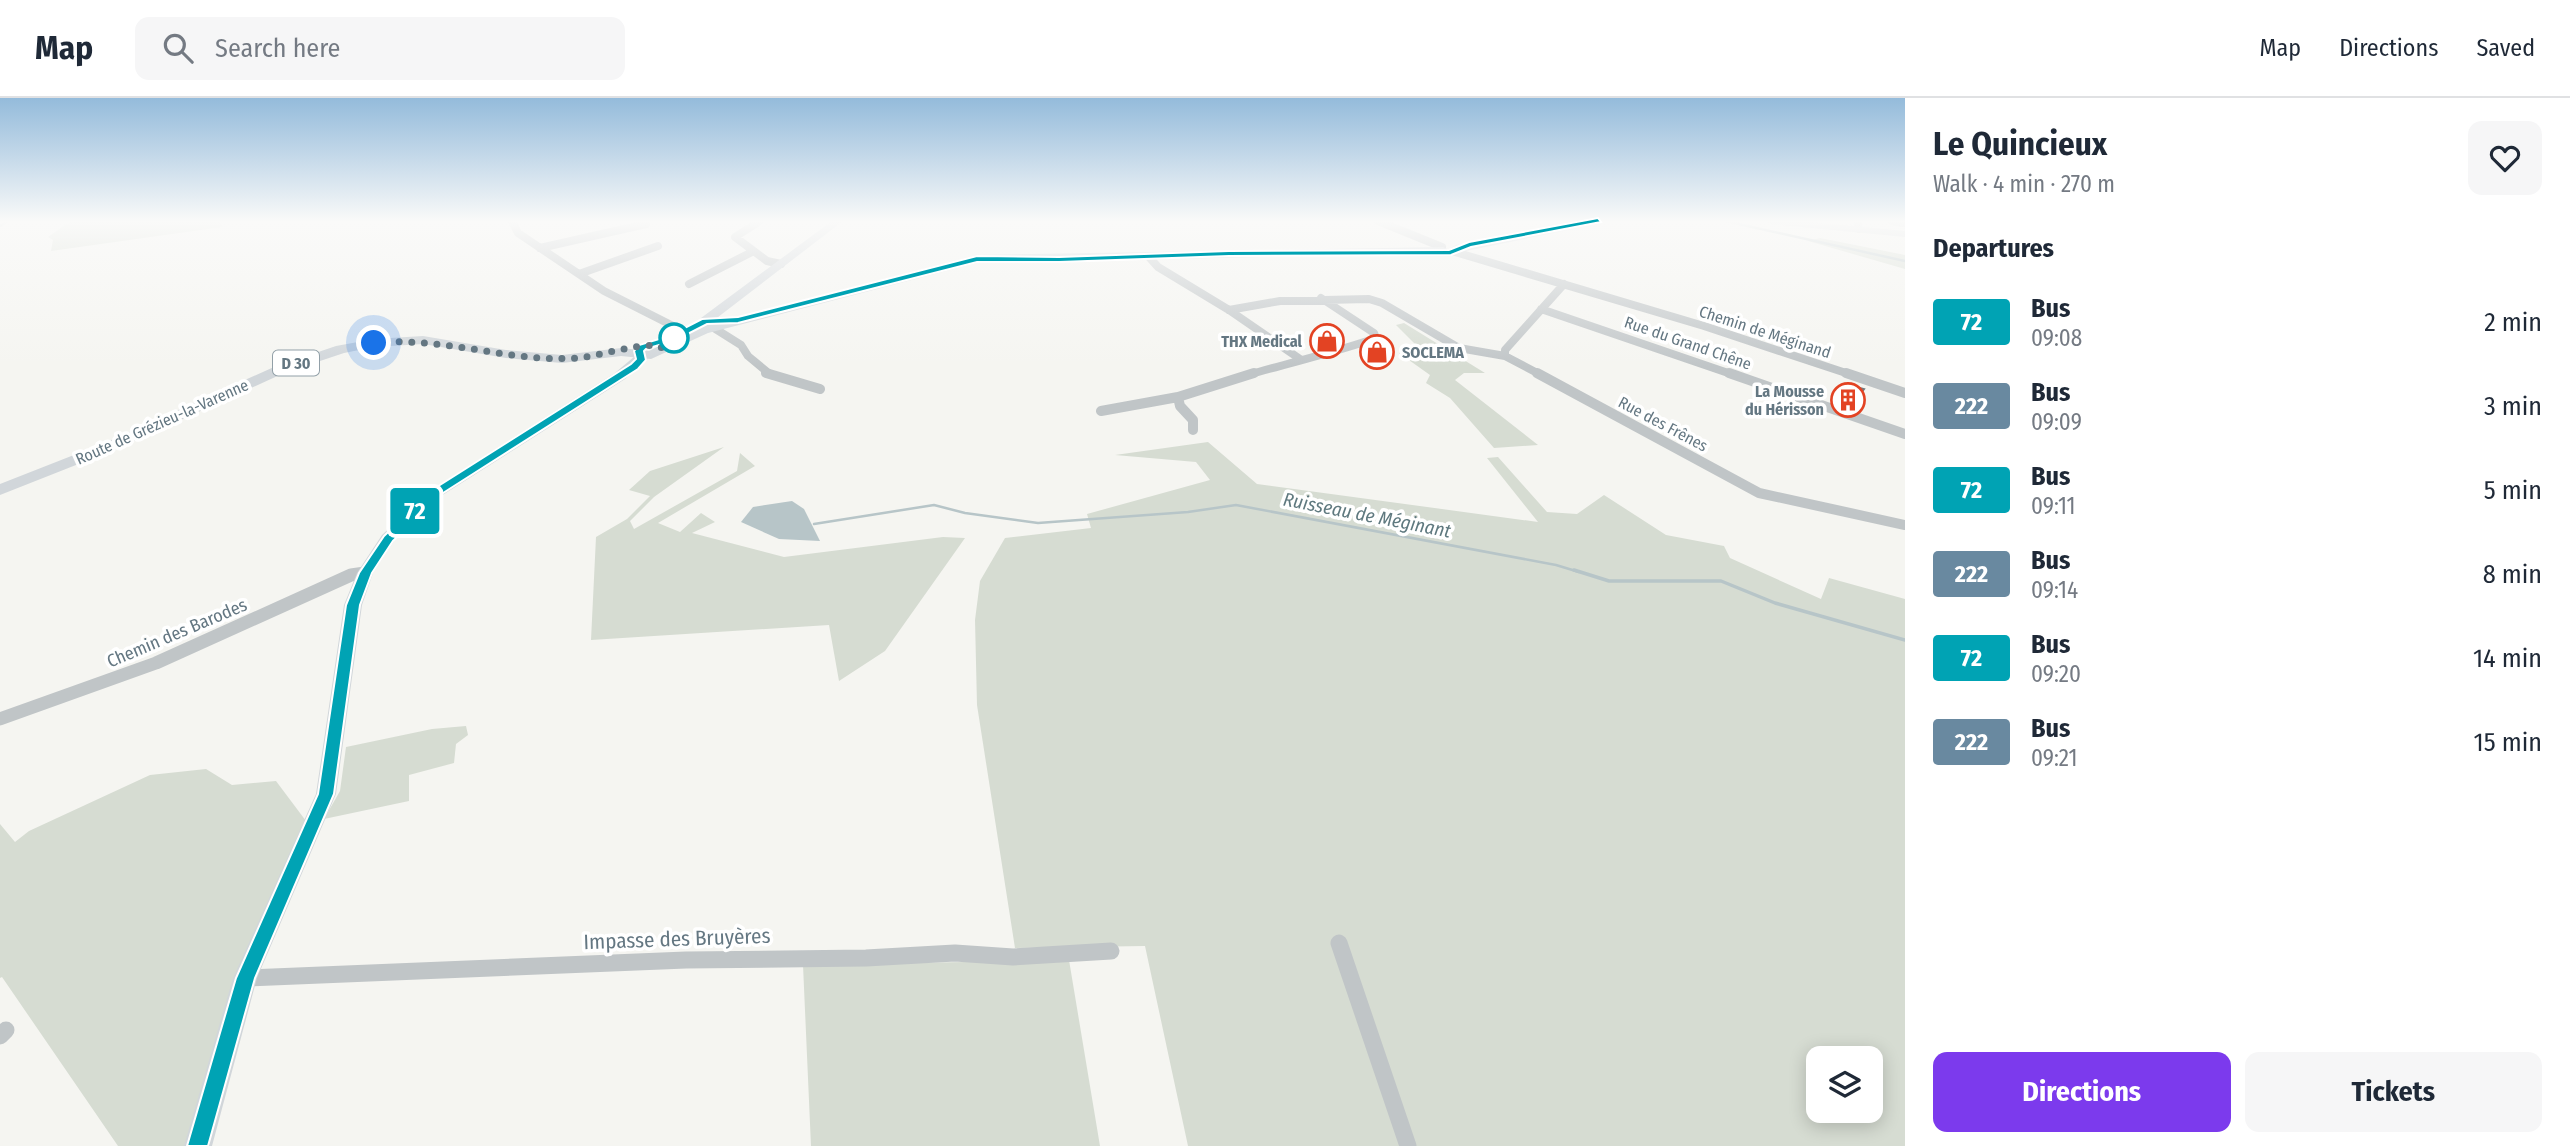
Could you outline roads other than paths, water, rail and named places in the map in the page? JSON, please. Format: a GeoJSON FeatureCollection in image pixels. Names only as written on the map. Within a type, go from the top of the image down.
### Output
{"type":"FeatureCollection","features":[{"type":"Feature","properties":{"kind":"main road"},"geometry":{"type":"LineString","coordinates":[[711,323],[773,270]]}},
{"type":"Feature","properties":{"kind":"main road","name":"D 30"},"geometry":{"type":"LineString","coordinates":[[647,353],[685,332],[711,323],[738,320],[934,270]]}},
{"type":"Feature","properties":{"kind":"main road","name":"D 30"},"geometry":{"type":"LineString","coordinates":[[647,353],[711,323]]}},
{"type":"Feature","properties":{"kind":"main road","name":"Route de Grézieu-la-Varenne"},"geometry":{"type":"LineString","coordinates":[[0,490],[113,445],[279,370],[341,349],[411,340],[562,359],[614,353],[647,353]]}},
{"type":"Feature","properties":{"kind":"main road"},"geometry":{"type":"LineString","coordinates":[[198,1146],[245,978],[326,794],[353,605],[365,573],[388,538],[436,492],[647,353]]}},
{"type":"Feature","properties":{"kind":"street"},"geometry":{"type":"LineString","coordinates":[[573,270],[604,291],[685,332]]}},
{"type":"Feature","properties":{"kind":"street"},"geometry":{"type":"LineString","coordinates":[[579,274],[591,270]]}},
{"type":"Feature","properties":{"kind":"street"},"geometry":{"type":"LineString","coordinates":[[689,284],[717,270]]}},
{"type":"Feature","properties":{"kind":"street"},"geometry":{"type":"LineString","coordinates":[[1163,270],[1229,310],[1300,359]]}},
{"type":"Feature","properties":{"kind":"street","name":"Chemin de Méginand"},"geometry":{"type":"LineString","coordinates":[[1516,270],[1763,345],[1905,393]]}},
{"type":"Feature","properties":{"kind":"street"},"geometry":{"type":"LineString","coordinates":[[1505,356],[1504,350],[1563,284]]}},
{"type":"Feature","properties":{"kind":"street"},"geometry":{"type":"LineString","coordinates":[[1101,411],[1178,397],[1300,359],[1328,355],[1376,338],[1374,333],[1321,298]]}},
{"type":"Feature","properties":{"kind":"street","name":"Rue des Frênes"},"geometry":{"type":"LineString","coordinates":[[1229,310],[1280,301],[1321,298],[1369,299],[1382,303],[1459,348],[1505,356],[1759,493],[1905,525]]}},
{"type":"Feature","properties":{"kind":"street","name":"Rue du Grand Chêne"},"geometry":{"type":"LineString","coordinates":[[1541,309],[1905,434]]}},
{"type":"Feature","properties":{"kind":"street"},"geometry":{"type":"LineString","coordinates":[[711,323],[735,340],[767,374],[820,389]]}},
{"type":"Feature","properties":{"kind":"street"},"geometry":{"type":"LineString","coordinates":[[1178,397],[1180,406],[1193,420],[1194,430]]}},
{"type":"Feature","properties":{"kind":"street","name":"Chemin des Barodes"},"geometry":{"type":"LineString","coordinates":[[0,719],[131,674],[351,575],[365,573]]}},
{"type":"Feature","properties":{"kind":"street"},"geometry":{"type":"LineString","coordinates":[[1339,943],[1408,1146]]}},
{"type":"Feature","properties":{"kind":"street","name":"Impasse des Bruyères"},"geometry":{"type":"LineString","coordinates":[[245,978],[351,972],[505,970],[686,960],[866,958],[955,953],[1013,957],[1111,951]]}},
{"type":"Feature","properties":{"kind":"waterway","name":"Ruisseau de Méginant"},"geometry":{"type":"LineString","coordinates":[[814,524],[934,505],[965,513],[1038,523],[1188,512],[1236,505],[1556,565],[1579,572]]}},
{"type":"Feature","properties":{"kind":"waterway","name":"Ruisseau de Méginant"},"geometry":{"type":"LineString","coordinates":[[1574,570],[1609,581],[1721,581],[1775,603],[1905,640]]}},
{"type":"Feature","properties":{"kind":"place","name":"THX Medical"},"geometry":{"type":"Point","coordinates":[1327,341]}},
{"type":"Feature","properties":{"kind":"place","name":"SOCLEMA"},"geometry":{"type":"Point","coordinates":[1377,352]}},
{"type":"Feature","properties":{"kind":"place","name":"La Mousse du Hérisson"},"geometry":{"type":"Point","coordinates":[1848,400]}}]}
